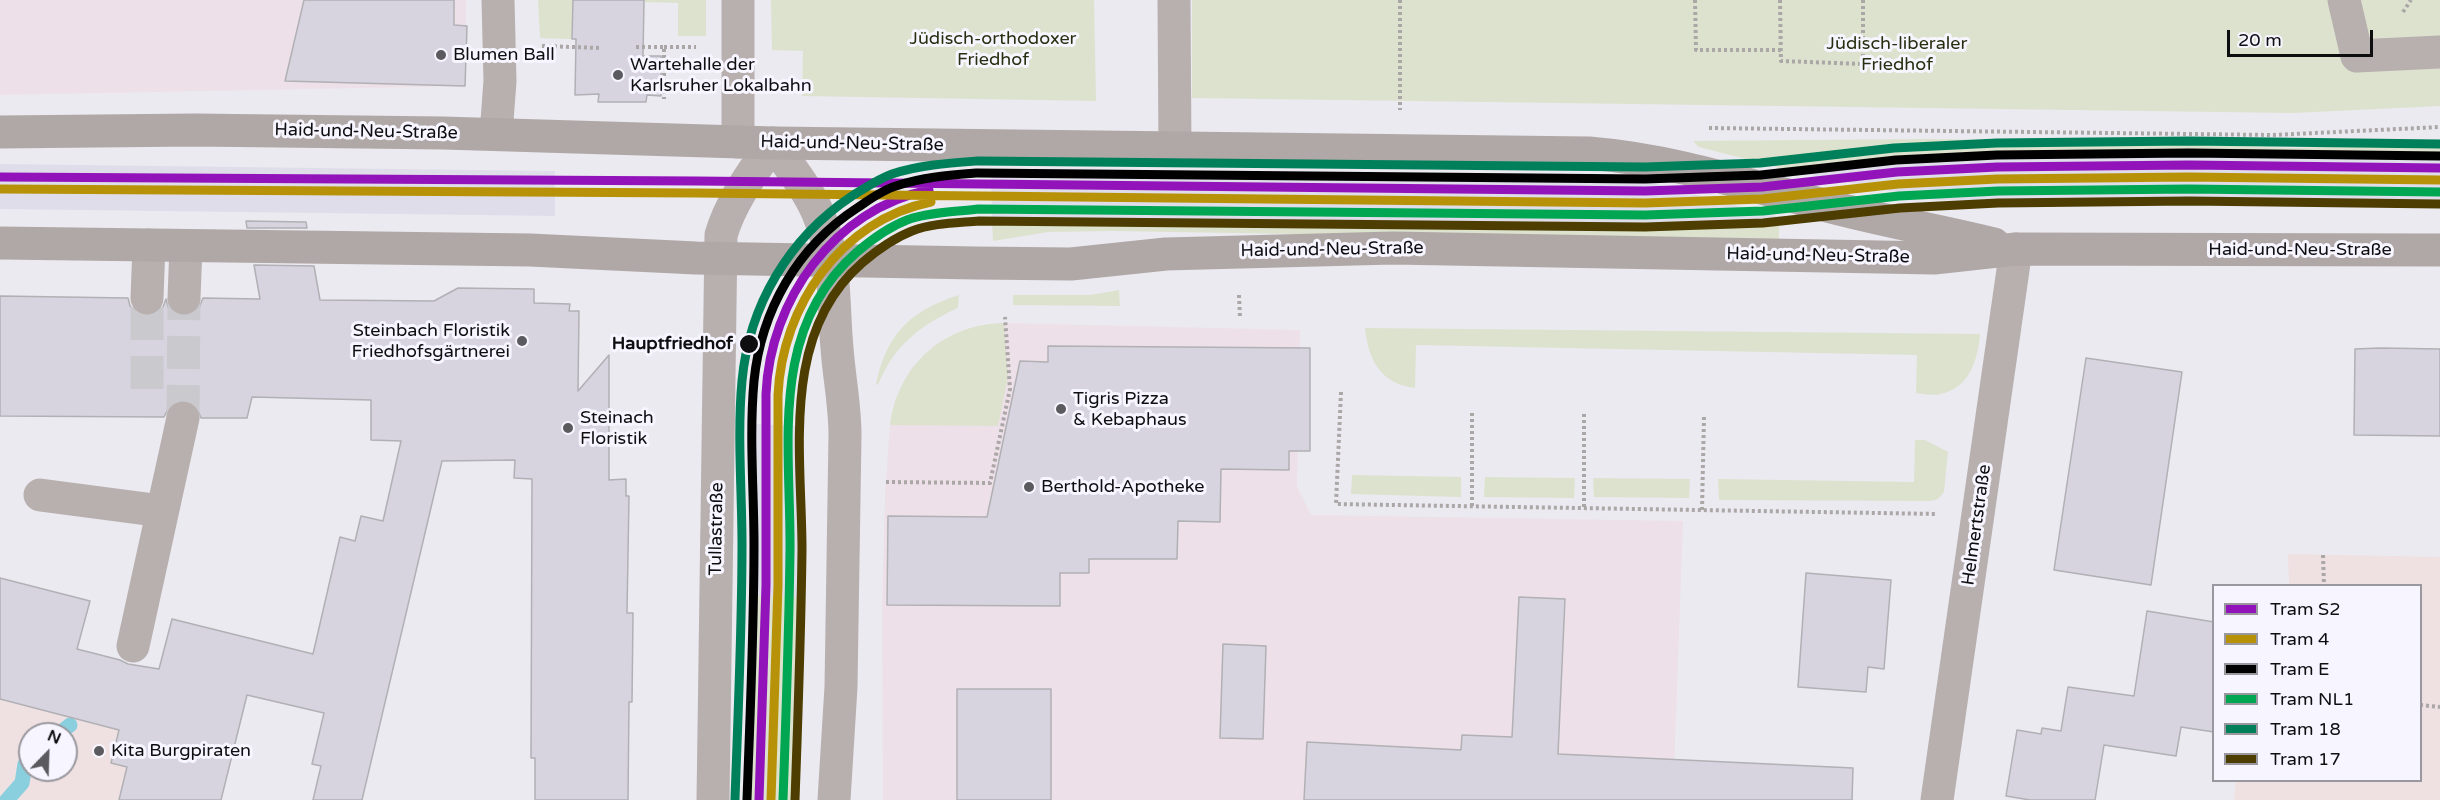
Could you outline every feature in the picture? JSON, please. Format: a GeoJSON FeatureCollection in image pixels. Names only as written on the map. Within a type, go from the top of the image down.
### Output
{"type":"FeatureCollection","features":[{"type":"Feature","properties":{"kind":"main road","name":"Haid-und-Neu-Straße"},"geometry":{"type":"LineString","coordinates":[[0,132],[195,130],[496,134],[773,143],[1589,153],[1633,157],[1698,170],[1821,204],[2016,249]]}},
{"type":"Feature","properties":{"kind":"main road","name":"Haid-und-Neu-Straße"},"geometry":{"type":"LineString","coordinates":[[0,243],[530,250],[719,258],[1071,264],[1166,254],[1393,248],[1934,258],[2016,249],[2440,250]]}},
{"type":"Feature","properties":{"kind":"street"},"geometry":{"type":"LineString","coordinates":[[496,134],[500,81],[498,0]]}},
{"type":"Feature","properties":{"kind":"street"},"geometry":{"type":"LineString","coordinates":[[738,0],[738,142]]}},
{"type":"Feature","properties":{"kind":"street"},"geometry":{"type":"LineString","coordinates":[[1174,0],[1175,149]]}},
{"type":"Feature","properties":{"kind":"street"},"geometry":{"type":"LineString","coordinates":[[2344,0],[2357,56],[2440,52]]}},
{"type":"Feature","properties":{"kind":"street"},"geometry":{"type":"LineString","coordinates":[[773,143],[814,205],[829,244],[832,260],[838,369],[845,412],[841,687],[834,800]]}},
{"type":"Feature","properties":{"kind":"street","name":"Tullastraße"},"geometry":{"type":"LineString","coordinates":[[713,800],[721,235],[725,220],[746,182],[773,143]]}},
{"type":"Feature","properties":{"kind":"street"},"geometry":{"type":"LineString","coordinates":[[147,298],[149,245]]}},
{"type":"Feature","properties":{"kind":"street"},"geometry":{"type":"LineString","coordinates":[[184,298],[186,246]]}},
{"type":"Feature","properties":{"kind":"street","name":"Helmertstraße"},"geometry":{"type":"LineString","coordinates":[[1937,800],[2016,249]]}},
{"type":"Feature","properties":{"kind":"street"},"geometry":{"type":"LineString","coordinates":[[133,646],[183,418]]}},
{"type":"Feature","properties":{"kind":"street"},"geometry":{"type":"LineString","coordinates":[[40,495],[162,511]]}},
{"type":"Feature","properties":{"kind":"path"},"geometry":{"type":"LineString","coordinates":[[1400,0],[1400,101]]}},
{"type":"Feature","properties":{"kind":"path"},"geometry":{"type":"LineString","coordinates":[[1695,0],[1696,50],[1781,50]]}},
{"type":"Feature","properties":{"kind":"path"},"geometry":{"type":"LineString","coordinates":[[1780,0],[1781,61],[1863,64],[1863,0]]}},
{"type":"Feature","properties":{"kind":"path"},"geometry":{"type":"LineString","coordinates":[[499,46],[601,48]]}},
{"type":"Feature","properties":{"kind":"path"},"geometry":{"type":"LineString","coordinates":[[636,47],[664,47],[664,139]]}},
{"type":"Feature","properties":{"kind":"path"},"geometry":{"type":"LineString","coordinates":[[1708,128],[2273,135],[2440,127]]}},
{"type":"Feature","properties":{"kind":"path"},"geometry":{"type":"LineString","coordinates":[[876,482],[990,483],[1010,389],[1005,317]]}},
{"type":"Feature","properties":{"kind":"path"},"geometry":{"type":"LineString","coordinates":[[1341,392],[1336,504],[1979,515]]}},
{"type":"Feature","properties":{"kind":"path"},"geometry":{"type":"LineString","coordinates":[[1472,413],[1472,506]]}},
{"type":"Feature","properties":{"kind":"path"},"geometry":{"type":"LineString","coordinates":[[1584,414],[1584,508]]}},
{"type":"Feature","properties":{"kind":"path"},"geometry":{"type":"LineString","coordinates":[[1702,510],[1704,416]]}},
{"type":"Feature","properties":{"kind":"path"},"geometry":{"type":"LineString","coordinates":[[2322,555],[2324,584]]}},
{"type":"Feature","properties":{"kind":"path"},"geometry":{"type":"LineString","coordinates":[[2422,705],[2440,707]]}},
{"type":"Feature","properties":{"kind":"shaded area"},"geometry":{"type":"Polygon","coordinates":[[[0,0],[466,0],[465,86],[0,95],[0,0]]]}},
{"type":"Feature","properties":{"kind":"shaded area"},"geometry":{"type":"Polygon","coordinates":[[[2138,153],[2440,157],[2440,204],[1936,200],[1797,172],[1932,157],[2138,153]]]}},
{"type":"Feature","properties":{"kind":"shaded area"},"geometry":{"type":"Polygon","coordinates":[[[0,164],[555,171],[555,216],[0,209],[0,164]]]}},
{"type":"Feature","properties":{"kind":"shaded area"},"geometry":{"type":"Polygon","coordinates":[[[991,170],[1575,175],[1645,181],[1779,217],[1715,223],[1609,224],[1049,218],[992,220],[991,170]]]}},
{"type":"Feature","properties":{"kind":"shaded area"},"geometry":{"type":"Polygon","coordinates":[[[1004,323],[1300,330],[1297,487],[1311,515],[1683,521],[1673,800],[883,800],[882,612],[885,496],[890,425],[895,401],[911,369],[936,344],[969,328],[1004,323]]]}},
{"type":"Feature","properties":{"kind":"shaded area"},"geometry":{"type":"Polygon","coordinates":[[[754,424],[802,426],[799,597],[754,596],[754,424]]]}},
{"type":"Feature","properties":{"kind":"shaded area"},"geometry":{"type":"Polygon","coordinates":[[[2288,554],[2440,557],[2440,800],[2234,800],[2236,782],[2422,782],[2422,584],[2289,584],[2288,554]]]}},
{"type":"Feature","properties":{"kind":"shaded area","name":"Kita Burgpiraten"},"geometry":{"type":"Polygon","coordinates":[[[0,699],[90,722],[137,729],[119,800],[0,800],[0,699]]]}},
{"type":"Feature","properties":{"kind":"green space"},"geometry":{"type":"Polygon","coordinates":[[[538,0],[573,0],[572,39],[540,38],[538,0]]]}},
{"type":"Feature","properties":{"kind":"green space"},"geometry":{"type":"Polygon","coordinates":[[[644,0],[706,0],[706,36],[678,36],[678,3],[644,2],[644,0]]]}},
{"type":"Feature","properties":{"kind":"green space","name":"Jüdisch-orthodoxer Friedhof"},"geometry":{"type":"Polygon","coordinates":[[[771,0],[1094,0],[1096,101],[802,96],[803,51],[772,50],[771,0]]]}},
{"type":"Feature","properties":{"kind":"green space","name":"Jüdisch-liberaler Friedhof"},"geometry":{"type":"Polygon","coordinates":[[[1192,0],[2440,0],[2440,106],[2293,113],[1192,98],[1192,0]]]}},
{"type":"Feature","properties":{"kind":"green space"},"geometry":{"type":"Polygon","coordinates":[[[1925,139],[2085,141],[2294,148],[2440,143],[2440,157],[2138,153],[1932,157],[1797,172],[1699,147],[1693,141],[1925,139]]]}},
{"type":"Feature","properties":{"kind":"green space"},"geometry":{"type":"Polygon","coordinates":[[[1779,217],[1779,242],[1113,231],[1048,232],[993,241],[992,220],[1049,218],[1609,224],[1715,223],[1779,217]]]}},
{"type":"Feature","properties":{"kind":"green space"},"geometry":{"type":"Polygon","coordinates":[[[1119,290],[1120,306],[1013,305],[1013,295],[1090,295],[1119,290]]]}},
{"type":"Feature","properties":{"kind":"green space"},"geometry":{"type":"Polygon","coordinates":[[[959,295],[958,308],[932,321],[910,338],[892,359],[878,385],[876,384],[887,351],[903,326],[927,308],[959,295]]]}},
{"type":"Feature","properties":{"kind":"green space"},"geometry":{"type":"Polygon","coordinates":[[[1004,323],[1008,377],[998,426],[890,425],[895,403],[903,384],[928,352],[944,340],[962,331],[982,325],[1004,323]]]}},
{"type":"Feature","properties":{"kind":"green space"},"geometry":{"type":"Polygon","coordinates":[[[1365,328],[1980,334],[1974,363],[1965,379],[1951,391],[1932,395],[1916,393],[1917,355],[1416,345],[1415,388],[1393,381],[1378,368],[1369,350],[1365,328]]]}},
{"type":"Feature","properties":{"kind":"green space"},"geometry":{"type":"Polygon","coordinates":[[[1915,440],[1925,440],[1948,452],[1944,492],[1938,499],[1931,501],[1719,500],[1718,479],[1914,482],[1915,440]]]}},
{"type":"Feature","properties":{"kind":"green space"},"geometry":{"type":"Polygon","coordinates":[[[1352,475],[1461,477],[1461,497],[1351,494],[1352,475]]]}},
{"type":"Feature","properties":{"kind":"green space"},"geometry":{"type":"Polygon","coordinates":[[[1485,477],[1575,478],[1574,498],[1484,497],[1485,477]]]}},
{"type":"Feature","properties":{"kind":"green space"},"geometry":{"type":"Polygon","coordinates":[[[1593,478],[1690,479],[1689,498],[1594,497],[1593,478]]]}},
{"type":"Feature","properties":{"kind":"green space"},"geometry":{"type":"Polygon","coordinates":[[[754,596],[799,597],[792,800],[749,800],[754,596]]]}},
{"type":"Feature","properties":{"kind":"building"},"geometry":{"type":"Polygon","coordinates":[[[304,0],[454,0],[454,25],[467,26],[465,86],[285,81],[304,0]]]}},
{"type":"Feature","properties":{"kind":"building"},"geometry":{"type":"Polygon","coordinates":[[[573,0],[644,0],[643,56],[661,56],[661,96],[647,95],[646,102],[598,102],[599,94],[575,95],[576,39],[572,39],[573,0]]]}},
{"type":"Feature","properties":{"kind":"building"},"geometry":{"type":"Polygon","coordinates":[[[246,221],[306,222],[307,228],[247,228],[246,221]]]}},
{"type":"Feature","properties":{"kind":"building"},"geometry":{"type":"Polygon","coordinates":[[[254,265],[314,266],[320,300],[434,301],[458,288],[534,289],[534,303],[570,304],[569,311],[579,311],[578,391],[609,355],[609,480],[626,479],[626,496],[629,496],[627,613],[633,613],[628,800],[535,800],[535,758],[531,758],[532,479],[514,478],[515,460],[442,461],[362,800],[313,800],[321,766],[312,764],[324,713],[247,695],[221,800],[119,800],[127,767],[111,763],[119,730],[0,699],[0,578],[90,601],[77,649],[128,664],[159,669],[172,619],[313,654],[340,537],[355,541],[361,516],[383,521],[401,441],[371,440],[371,400],[252,397],[247,418],[201,418],[196,405],[186,400],[178,400],[170,405],[164,417],[0,416],[0,296],[128,298],[130,306],[137,314],[147,317],[156,314],[163,307],[166,299],[168,307],[174,313],[184,317],[193,314],[199,308],[203,298],[260,299],[254,265]]]}},
{"type":"Feature","properties":{"kind":"building"},"geometry":{"type":"Polygon","coordinates":[[[1048,346],[1310,348],[1310,451],[1289,451],[1289,470],[1221,469],[1220,522],[1178,521],[1177,559],[1089,559],[1089,573],[1060,573],[1060,606],[887,605],[888,516],[987,517],[1020,361],[1048,362],[1048,346]]]}},
{"type":"Feature","properties":{"kind":"building"},"geometry":{"type":"Polygon","coordinates":[[[2355,349],[2440,349],[2440,436],[2354,435],[2355,349]]]}},
{"type":"Feature","properties":{"kind":"building"},"geometry":{"type":"Polygon","coordinates":[[[2086,358],[2182,372],[2151,585],[2054,570],[2086,358]]]}},
{"type":"Feature","properties":{"kind":"building"},"geometry":{"type":"Polygon","coordinates":[[[1806,573],[1891,580],[1884,669],[1868,667],[1866,692],[1798,687],[1806,573]]]}},
{"type":"Feature","properties":{"kind":"building"},"geometry":{"type":"Polygon","coordinates":[[[1519,597],[1565,599],[1558,754],[1853,768],[1852,800],[1304,800],[1307,742],[1461,750],[1462,735],[1512,737],[1519,597]]]}},
{"type":"Feature","properties":{"kind":"building"},"geometry":{"type":"Polygon","coordinates":[[[2147,611],[2212,622],[2212,732],[2181,727],[2176,756],[2104,745],[2095,800],[2030,800],[2006,796],[2017,730],[2041,734],[2042,728],[2061,731],[2068,687],[2134,696],[2147,611]]]}},
{"type":"Feature","properties":{"kind":"building"},"geometry":{"type":"Polygon","coordinates":[[[1223,644],[1266,646],[1263,739],[1220,738],[1223,644]]]}},
{"type":"Feature","properties":{"kind":"building"},"geometry":{"type":"Polygon","coordinates":[[[957,689],[1051,689],[1051,800],[957,800],[957,689]]]}},
{"type":"Feature","properties":{"kind":"waterway"},"geometry":{"type":"LineString","coordinates":[[7,800],[22,782]]}},
{"type":"Feature","properties":{"kind":"tunnel"},"geometry":{"type":"LineString","coordinates":[[147,298],[147,389]]}},
{"type":"Feature","properties":{"kind":"tunnel"},"geometry":{"type":"LineString","coordinates":[[183,418],[184,298]]}},
{"type":"Feature","properties":{"kind":"tram line","name":"18"},"geometry":{"type":"LineString","coordinates":[[735,799],[742,577],[740,422],[746,353],[763,300],[791,253],[829,213],[852,196],[892,174],[923,166],[977,161],[1645,167],[1760,163],[1894,148],[1997,143],[2189,141],[2440,144]]}},
{"type":"Feature","properties":{"kind":"tram line","name":"E"},"geometry":{"type":"LineString","coordinates":[[747,800],[754,577],[752,422],[758,355],[774,306],[800,261],[836,224],[891,188],[926,178],[977,173],[1645,179],[1761,175],[1896,160],[1997,155],[2189,153],[2440,156]]}},
{"type":"Feature","properties":{"kind":"tram line","name":"S2"},"geometry":{"type":"LineString","coordinates":[[0,177],[696,181],[1645,191],[1762,187],[1897,172],[1997,167],[2189,165],[2440,168]]}},
{"type":"Feature","properties":{"kind":"tram line","name":"4"},"geometry":{"type":"LineString","coordinates":[[0,189],[696,193],[1645,203],[1762,199],[1898,184],[1997,179],[2189,177],[2440,180]]}},
{"type":"Feature","properties":{"kind":"tram line","name":"NL1"},"geometry":{"type":"LineString","coordinates":[[783,800],[790,550],[788,430],[790,391],[797,353],[809,316],[829,283],[862,247],[887,230],[915,217],[978,209],[1645,215],[1763,211],[1899,196],[1998,191],[2189,189],[2440,192]]}},
{"type":"Feature","properties":{"kind":"tram line","name":"S2"},"geometry":{"type":"LineString","coordinates":[[759,800],[766,585],[766,394],[770,359],[780,325],[794,293],[813,264],[837,238],[864,217],[895,200],[929,190]]}},
{"type":"Feature","properties":{"kind":"tram line","name":"17"},"geometry":{"type":"LineString","coordinates":[[795,800],[802,550],[799,436],[801,397],[807,360],[818,324],[836,292],[867,258],[892,241],[920,228],[979,221],[1645,227],[1763,223],[1900,208],[1998,203],[2189,201],[2440,204]]}},
{"type":"Feature","properties":{"kind":"tram line","name":"4"},"geometry":{"type":"LineString","coordinates":[[771,800],[778,585],[778,395],[782,362],[791,330],[804,300],[822,272],[844,248],[870,227],[899,212],[931,202]]}},
{"type":"Feature","properties":{"kind":"place","name":"Blumen Ball"},"geometry":{"type":"Point","coordinates":[441,55]}},
{"type":"Feature","properties":{"kind":"place","name":"Wartehalle der Karlsruher Lokalbahn"},"geometry":{"type":"Point","coordinates":[618,75]}},
{"type":"Feature","properties":{"kind":"place","name":"Steinbach Floristik Friedhofsgärtnerei"},"geometry":{"type":"Point","coordinates":[522,341]}},
{"type":"Feature","properties":{"kind":"place","name":"Hauptfriedhof"},"geometry":{"type":"Point","coordinates":[749,344]}},
{"type":"Feature","properties":{"kind":"place","name":"Tigris Pizza & Kebaphaus"},"geometry":{"type":"Point","coordinates":[1061,409]}},
{"type":"Feature","properties":{"kind":"place","name":"Steinach Floristik"},"geometry":{"type":"Point","coordinates":[568,428]}},
{"type":"Feature","properties":{"kind":"place","name":"Berthold-Apotheke"},"geometry":{"type":"Point","coordinates":[1029,487]}},
{"type":"Feature","properties":{"kind":"place","name":"Kita Burgpiraten"},"geometry":{"type":"Point","coordinates":[99,751]}}]}
